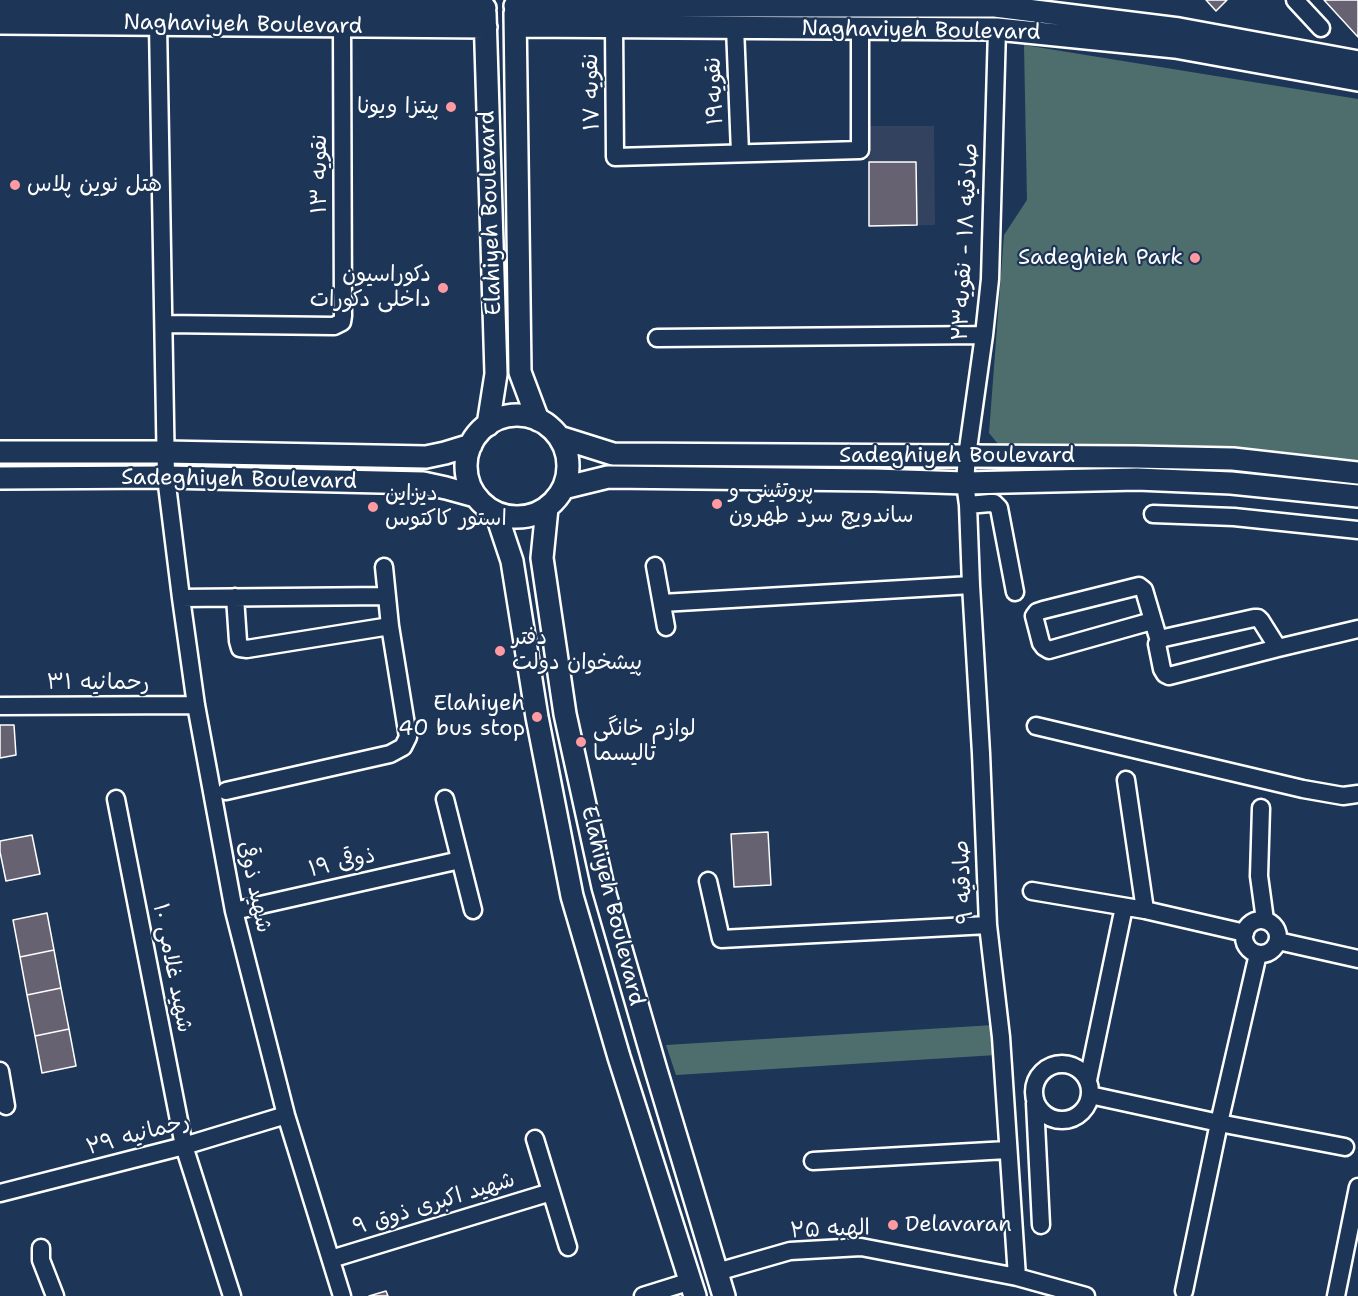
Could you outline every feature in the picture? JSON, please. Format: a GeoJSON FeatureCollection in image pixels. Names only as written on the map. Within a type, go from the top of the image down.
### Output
{"type":"FeatureCollection","features":[{"type":"Feature","properties":{"kind":"main road","name":"Naghaviyeh Boulevard"},"geometry":{"type":"LineString","coordinates":[[515,11],[996,3],[1179,29],[1293,59],[1358,80]]}},
{"type":"Feature","properties":{"kind":"main road","name":"Naghaviyeh Boulevard"},"geometry":{"type":"LineString","coordinates":[[0,4],[485,12]]}},
{"type":"Feature","properties":{"kind":"main road","name":"Naghaviyeh Boulevard"},"geometry":{"type":"LineString","coordinates":[[515,11],[614,26],[997,29],[1293,59],[1358,62]]}},
{"type":"Feature","properties":{"kind":"main road","name":"Elahiyeh Boulevard"},"geometry":{"type":"LineString","coordinates":[[515,11],[520,372],[538,420]]}},
{"type":"Feature","properties":{"kind":"main road","name":"Naghaviyeh Boulevard"},"geometry":{"type":"LineString","coordinates":[[0,23],[342,26],[485,12]]}},
{"type":"Feature","properties":{"kind":"main road","name":"Elahiyeh Boulevard"},"geometry":{"type":"LineString","coordinates":[[485,12],[496,374],[488,425]]}},
{"type":"Feature","properties":{"kind":"main road"},"geometry":{"type":"LineString","coordinates":[[526,416],[538,420],[559,437],[565,449],[568,462],[563,488],[556,499],[535,514],[508,517],[496,513],[484,506],[469,484],[466,471],[471,445],[478,434],[499,419],[526,416]]}},
{"type":"Feature","properties":{"kind":"main road","name":"Sadeghiyeh Boulevard"},"geometry":{"type":"LineString","coordinates":[[559,437],[613,454],[1233,459],[1358,473]]}},
{"type":"Feature","properties":{"kind":"main road","name":"Sadeghiyeh Boulevard"},"geometry":{"type":"LineString","coordinates":[[0,452],[166,452],[426,457],[471,445]]}},
{"type":"Feature","properties":{"kind":"main road"},"geometry":{"type":"LineString","coordinates":[[423,483],[433,479],[437,472],[435,464],[426,457]]}},
{"type":"Feature","properties":{"kind":"main road","name":"Sadeghiyeh Boulevard"},"geometry":{"type":"LineString","coordinates":[[0,478],[166,477],[423,483],[476,496]]}},
{"type":"Feature","properties":{"kind":"main road","name":"Sadeghiyeh Boulevard"},"geometry":{"type":"LineString","coordinates":[[563,488],[608,477],[965,483],[1137,479],[1231,483],[1358,496]]}},
{"type":"Feature","properties":{"kind":"main road","name":"Elahiyeh Boulevard"},"geometry":{"type":"LineString","coordinates":[[546,508],[542,558],[565,714],[603,887],[724,1296]]}},
{"type":"Feature","properties":{"kind":"main road","name":"Elahiyeh Boulevard"},"geometry":{"type":"LineString","coordinates":[[496,513],[512,561],[537,717],[572,896],[619,1058],[693,1288]]}},
{"type":"Feature","properties":{"kind":"main road"},"geometry":{"type":"LineString","coordinates":[[693,1288],[717,1272]]}},
{"type":"Feature","properties":{"kind":"street"},"geometry":{"type":"LineString","coordinates":[[1294,0],[1321,28]]}},
{"type":"Feature","properties":{"kind":"street","name":"شهید ذوقی"},"geometry":{"type":"LineString","coordinates":[[158,24],[166,477],[196,705],[234,911],[286,1115],[342,1296]]}},
{"type":"Feature","properties":{"kind":"street","name":"نقویه ۱۳"},"geometry":{"type":"LineString","coordinates":[[164,324],[334,326],[342,322],[342,26]]}},
{"type":"Feature","properties":{"kind":"street","name":"نقویه ۱۷"},"geometry":{"type":"LineString","coordinates":[[614,26],[615,157],[740,153]]}},
{"type":"Feature","properties":{"kind":"street","name":"نقویه۱۹"},"geometry":{"type":"LineString","coordinates":[[735,27],[740,153]]}},
{"type":"Feature","properties":{"kind":"street"},"geometry":{"type":"LineString","coordinates":[[740,153],[860,150],[860,28]]}},
{"type":"Feature","properties":{"kind":"street","name":"صادقیه ۱۸ - نقویه۲۳"},"geometry":{"type":"LineString","coordinates":[[965,483],[990,279],[997,29]]}},
{"type":"Feature","properties":{"kind":"street"},"geometry":{"type":"LineString","coordinates":[[657,338],[984,335]]}},
{"type":"Feature","properties":{"kind":"street","name":"صادقیه ۹"},"geometry":{"type":"LineString","coordinates":[[965,483],[981,753],[988,925],[1001,1037],[1017,1277]]}},
{"type":"Feature","properties":{"kind":"street"},"geometry":{"type":"LineString","coordinates":[[968,505],[994,503],[999,508],[1015,592]]}},
{"type":"Feature","properties":{"kind":"street"},"geometry":{"type":"LineString","coordinates":[[1153,514],[1233,517],[1358,530]]}},
{"type":"Feature","properties":{"kind":"street"},"geometry":{"type":"LineString","coordinates":[[655,566],[666,627]]}},
{"type":"Feature","properties":{"kind":"street"},"geometry":{"type":"LineString","coordinates":[[226,791],[390,754],[403,747],[408,737],[390,626],[384,567]]}},
{"type":"Feature","properties":{"kind":"street"},"geometry":{"type":"LineString","coordinates":[[662,603],[971,585]]}},
{"type":"Feature","properties":{"kind":"street"},"geometry":{"type":"LineString","coordinates":[[1152,621],[1049,650],[1041,643],[1035,616],[1042,610],[1139,586],[1144,590],[1159,641],[1157,644],[1162,669],[1169,676],[1358,629]]}},
{"type":"Feature","properties":{"kind":"street"},"geometry":{"type":"LineString","coordinates":[[181,598],[386,596]]}},
{"type":"Feature","properties":{"kind":"street"},"geometry":{"type":"LineString","coordinates":[[235,597],[240,648],[247,649],[390,626]]}},
{"type":"Feature","properties":{"kind":"street"},"geometry":{"type":"LineString","coordinates":[[1159,641],[1175,635],[1258,618],[1278,648]]}},
{"type":"Feature","properties":{"kind":"street","name":"رحمانیه ۳۱"},"geometry":{"type":"LineString","coordinates":[[0,706],[196,705]]}},
{"type":"Feature","properties":{"kind":"street"},"geometry":{"type":"LineString","coordinates":[[1036,726],[1303,789],[1343,796],[1358,794]]}},
{"type":"Feature","properties":{"kind":"street"},"geometry":{"type":"LineString","coordinates":[[1126,780],[1145,910]]}},
{"type":"Feature","properties":{"kind":"street","name":"شهید غلامی ۱۰"},"geometry":{"type":"LineString","coordinates":[[116,799],[184,1146],[232,1296]]}},
{"type":"Feature","properties":{"kind":"street"},"geometry":{"type":"LineString","coordinates":[[445,799],[473,910]]}},
{"type":"Feature","properties":{"kind":"street"},"geometry":{"type":"LineString","coordinates":[[1261,808],[1259,876],[1265,921]]}},
{"type":"Feature","properties":{"kind":"street","name":"ذوقی ۱۹"},"geometry":{"type":"LineString","coordinates":[[234,911],[460,860]]}},
{"type":"Feature","properties":{"kind":"street"},"geometry":{"type":"LineString","coordinates":[[708,881],[721,939],[988,925]]}},
{"type":"Feature","properties":{"kind":"street"},"geometry":{"type":"LineString","coordinates":[[1032,891],[1145,910],[1245,933]]}},
{"type":"Feature","properties":{"kind":"street"},"geometry":{"type":"LineString","coordinates":[[1035,1103],[1044,1115],[1058,1121],[1073,1118],[1085,1109],[1124,907]]}},
{"type":"Feature","properties":{"kind":"street"},"geometry":{"type":"LineString","coordinates":[[1258,920],[1265,921],[1276,928],[1278,941],[1270,951],[1258,954],[1247,946],[1245,933],[1252,923],[1258,920]]}},
{"type":"Feature","properties":{"kind":"street"},"geometry":{"type":"LineString","coordinates":[[1278,941],[1358,959]]}},
{"type":"Feature","properties":{"kind":"street"},"geometry":{"type":"LineString","coordinates":[[1184,1291],[1219,1123],[1258,954]]}},
{"type":"Feature","properties":{"kind":"street"},"geometry":{"type":"LineString","coordinates":[[1041,1225],[1033,1088],[1038,1074],[1050,1065],[1065,1063],[1079,1068],[1089,1088],[1219,1123],[1345,1147]]}},
{"type":"Feature","properties":{"kind":"street"},"geometry":{"type":"LineString","coordinates":[[0,1071],[6,1106]]}},
{"type":"Feature","properties":{"kind":"street","name":"رحمانیه ۲۹"},"geometry":{"type":"LineString","coordinates":[[0,1193],[184,1146],[286,1115]]}},
{"type":"Feature","properties":{"kind":"street"},"geometry":{"type":"LineString","coordinates":[[535,1139],[568,1247]]}},
{"type":"Feature","properties":{"kind":"street"},"geometry":{"type":"LineString","coordinates":[[813,1161],[1007,1150]]}},
{"type":"Feature","properties":{"kind":"street"},"geometry":{"type":"LineString","coordinates":[[1336,1296],[1358,1187]]}},
{"type":"Feature","properties":{"kind":"street","name":"شهید اکبری ذوق ۹"},"geometry":{"type":"LineString","coordinates":[[331,1259],[551,1192]]}},
{"type":"Feature","properties":{"kind":"street","name":"الهیه ۲۵"},"geometry":{"type":"LineString","coordinates":[[717,1272],[790,1251],[861,1247],[1017,1277],[1086,1296]]}},
{"type":"Feature","properties":{"kind":"street"},"geometry":{"type":"LineString","coordinates":[[41,1248],[41,1260],[55,1296]]}},
{"type":"Feature","properties":{"kind":"street"},"geometry":{"type":"LineString","coordinates":[[643,1296],[693,1288]]}},
{"type":"Feature","properties":{"kind":"shaded area"},"geometry":{"type":"Polygon","coordinates":[[[868,126],[934,126],[935,225],[869,226],[868,126]]]}},
{"type":"Feature","properties":{"kind":"green space"},"geometry":{"type":"Polygon","coordinates":[[[1024,45],[1358,99],[1358,465],[1003,450],[989,433],[1004,235],[1027,200],[1024,45]]]}},
{"type":"Feature","properties":{"kind":"green space"},"geometry":{"type":"Polygon","coordinates":[[[994,1025],[996,1055],[676,1075],[666,1045],[994,1025]]]}},
{"type":"Feature","properties":{"kind":"building"},"geometry":{"type":"Polygon","coordinates":[[[1206,0],[1227,0],[1216,11],[1206,0]]]}},
{"type":"Feature","properties":{"kind":"building"},"geometry":{"type":"Polygon","coordinates":[[[1324,0],[1358,0],[1358,37],[1324,0]]]}},
{"type":"Feature","properties":{"kind":"building"},"geometry":{"type":"Polygon","coordinates":[[[869,162],[916,162],[917,225],[869,226],[869,162]]]}},
{"type":"Feature","properties":{"kind":"building"},"geometry":{"type":"Polygon","coordinates":[[[0,725],[14,725],[16,755],[0,758],[0,725]]]}},
{"type":"Feature","properties":{"kind":"building"},"geometry":{"type":"Polygon","coordinates":[[[768,832],[771,885],[734,887],[731,834],[768,832]]]}},
{"type":"Feature","properties":{"kind":"building"},"geometry":{"type":"Polygon","coordinates":[[[32,835],[40,874],[6,881],[0,841],[32,835]]]}},
{"type":"Feature","properties":{"kind":"building"},"geometry":{"type":"Polygon","coordinates":[[[47,913],[54,950],[20,957],[13,920],[47,913]]]}},
{"type":"Feature","properties":{"kind":"building"},"geometry":{"type":"Polygon","coordinates":[[[54,950],[61,988],[27,995],[20,957],[54,950]]]}},
{"type":"Feature","properties":{"kind":"building"},"geometry":{"type":"Polygon","coordinates":[[[61,988],[69,1029],[35,1036],[27,995],[61,988]]]}},
{"type":"Feature","properties":{"kind":"building"},"geometry":{"type":"Polygon","coordinates":[[[69,1029],[76,1066],[42,1073],[35,1036],[69,1029]]]}},
{"type":"Feature","properties":{"kind":"building"},"geometry":{"type":"Polygon","coordinates":[[[386,1291],[388,1296],[369,1296],[386,1291]]]}},
{"type":"Feature","properties":{"kind":"place","name":"پیتزا ویونا"},"geometry":{"type":"Point","coordinates":[451,107]}},
{"type":"Feature","properties":{"kind":"place","name":"هتل نوین پلاس"},"geometry":{"type":"Point","coordinates":[15,185]}},
{"type":"Feature","properties":{"kind":"place","name":"Sadeghieh Park"},"geometry":{"type":"Point","coordinates":[1195,258]}},
{"type":"Feature","properties":{"kind":"place","name":"دکوراسیون داخلی دکورات"},"geometry":{"type":"Point","coordinates":[443,288]}},
{"type":"Feature","properties":{"kind":"place","name":"پروتئینی و ساندویچ سرد طهرون"},"geometry":{"type":"Point","coordinates":[717,504]}},
{"type":"Feature","properties":{"kind":"place","name":"دیزاین استور کاکتوس"},"geometry":{"type":"Point","coordinates":[373,507]}},
{"type":"Feature","properties":{"kind":"place","name":"دفتر پیشخوان دولت"},"geometry":{"type":"Point","coordinates":[500,651]}},
{"type":"Feature","properties":{"kind":"place","name":"Elahiyeh 40 bus stop"},"geometry":{"type":"Point","coordinates":[537,717]}},
{"type":"Feature","properties":{"kind":"place","name":"لوازم خانگی تالیسما"},"geometry":{"type":"Point","coordinates":[581,742]}},
{"type":"Feature","properties":{"kind":"place","name":"Delavaran"},"geometry":{"type":"Point","coordinates":[893,1225]}}]}
